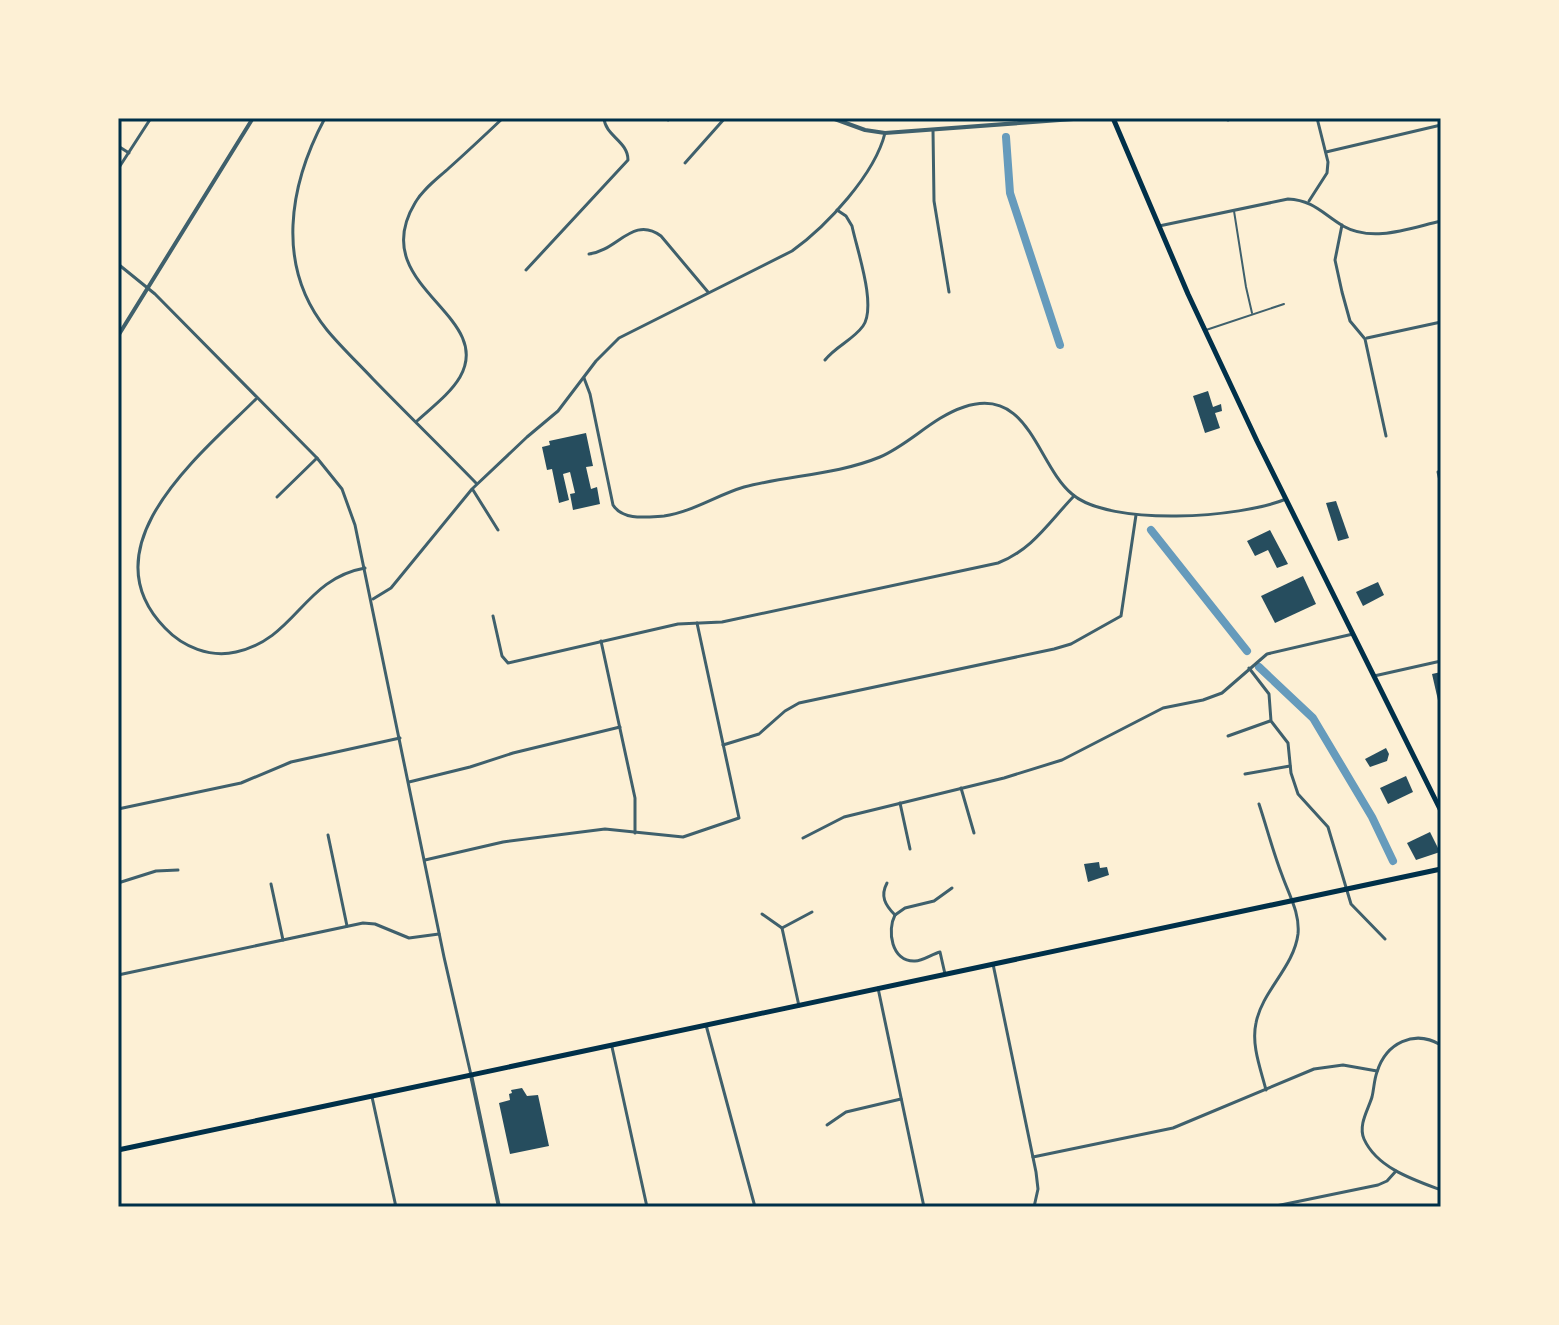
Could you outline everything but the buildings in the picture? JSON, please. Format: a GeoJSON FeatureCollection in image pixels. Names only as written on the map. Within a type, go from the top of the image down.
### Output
{"type":"FeatureCollection","features":[{"type":"Feature","properties":{"kind":"main road"},"geometry":{"type":"LineString","coordinates":[[1113,118],[1205,331],[1441,811]]}},
{"type":"Feature","properties":{"kind":"main road"},"geometry":{"type":"LineString","coordinates":[[118,1150],[1441,869]]}},
{"type":"Feature","properties":{"kind":"street"},"geometry":{"type":"LineString","coordinates":[[118,169],[151,118]]}},
{"type":"Feature","properties":{"kind":"street"},"geometry":{"type":"LineString","coordinates":[[118,336],[253,118]]}},
{"type":"Feature","properties":{"kind":"street"},"geometry":{"type":"LineString","coordinates":[[325,118],[301,174],[292,210],[292,244],[306,295],[326,330],[477,484]]}},
{"type":"Feature","properties":{"kind":"street"},"geometry":{"type":"LineString","coordinates":[[416,421],[460,377],[465,354],[460,330],[412,274],[405,246],[409,216],[423,192],[503,118]]}},
{"type":"Feature","properties":{"kind":"street"},"geometry":{"type":"LineString","coordinates":[[526,270],[628,160],[626,148],[608,131],[604,118]]}},
{"type":"Feature","properties":{"kind":"street"},"geometry":{"type":"LineString","coordinates":[[685,163],[725,118]]}},
{"type":"Feature","properties":{"kind":"street"},"geometry":{"type":"LineString","coordinates":[[832,118],[865,130],[885,133],[1087,118]]}},
{"type":"Feature","properties":{"kind":"street"},"geometry":{"type":"LineString","coordinates":[[1309,201],[1327,173],[1326,152],[1317,118]]}},
{"type":"Feature","properties":{"kind":"street"},"geometry":{"type":"LineString","coordinates":[[1326,152],[1441,125]]}},
{"type":"Feature","properties":{"kind":"street"},"geometry":{"type":"LineString","coordinates":[[933,130],[934,201],[949,292]]}},
{"type":"Feature","properties":{"kind":"street"},"geometry":{"type":"LineString","coordinates":[[371,599],[380,597],[391,588],[472,489],[558,411],[596,361],[619,338],[792,251],[811,238],[837,210],[877,157],[885,133]]}},
{"type":"Feature","properties":{"kind":"street"},"geometry":{"type":"LineString","coordinates":[[118,146],[129,153]]}},
{"type":"Feature","properties":{"kind":"street"},"geometry":{"type":"LineString","coordinates":[[1159,226],[1288,199],[1309,201],[1342,225],[1363,233],[1381,234],[1441,221]]}},
{"type":"Feature","properties":{"kind":"street"},"geometry":{"type":"LineString","coordinates":[[825,360],[834,348],[862,326],[868,311],[852,226],[846,216],[837,210]]}},
{"type":"Feature","properties":{"kind":"street"},"geometry":{"type":"LineString","coordinates":[[1342,225],[1335,260],[1350,321],[1365,339],[1386,436]]}},
{"type":"Feature","properties":{"kind":"street"},"geometry":{"type":"LineString","coordinates":[[589,254],[603,250],[635,230],[653,230],[708,292]]}},
{"type":"Feature","properties":{"kind":"street"},"geometry":{"type":"LineString","coordinates":[[118,264],[317,458],[336,479],[347,499],[365,568],[439,934],[499,1207]]}},
{"type":"Feature","properties":{"kind":"street"},"geometry":{"type":"LineString","coordinates":[[1365,339],[1441,322]]}},
{"type":"Feature","properties":{"kind":"street"},"geometry":{"type":"LineString","coordinates":[[584,378],[613,505],[617,511],[632,517],[669,515],[740,488],[857,466],[907,443],[954,411],[980,404],[1006,409],[1023,422],[1074,496],[1085,502],[1136,515],[1231,513],[1286,499]]}},
{"type":"Feature","properties":{"kind":"street"},"geometry":{"type":"LineString","coordinates":[[258,398],[192,461],[157,508],[140,554],[138,572],[146,605],[170,633],[193,648],[210,653],[232,653],[272,638],[323,585],[352,570],[365,568]]}},
{"type":"Feature","properties":{"kind":"street"},"geometry":{"type":"LineString","coordinates":[[277,497],[317,458]]}},
{"type":"Feature","properties":{"kind":"street"},"geometry":{"type":"LineString","coordinates":[[1438,472],[1441,485]]}},
{"type":"Feature","properties":{"kind":"street"},"geometry":{"type":"LineString","coordinates":[[472,489],[498,530]]}},
{"type":"Feature","properties":{"kind":"street"},"geometry":{"type":"LineString","coordinates":[[493,616],[505,662],[678,624],[722,622],[998,563],[1021,553],[1074,496]]}},
{"type":"Feature","properties":{"kind":"street"},"geometry":{"type":"LineString","coordinates":[[723,745],[759,734],[799,703],[1054,649],[1089,635],[1121,616],[1136,515]]}},
{"type":"Feature","properties":{"kind":"street"},"geometry":{"type":"LineString","coordinates":[[425,860],[517,840],[605,829],[683,837],[739,818],[697,623]]}},
{"type":"Feature","properties":{"kind":"street"},"geometry":{"type":"LineString","coordinates":[[803,838],[835,820],[1071,757],[1163,708],[1214,697],[1234,685],[1267,654],[1353,634]]}},
{"type":"Feature","properties":{"kind":"street"},"geometry":{"type":"LineString","coordinates":[[601,641],[637,809],[635,833]]}},
{"type":"Feature","properties":{"kind":"street"},"geometry":{"type":"LineString","coordinates":[[1374,676],[1441,661]]}},
{"type":"Feature","properties":{"kind":"street"},"geometry":{"type":"LineString","coordinates":[[1249,668],[1267,690],[1271,721],[1288,743],[1290,766],[1298,794],[1328,827],[1346,889],[1356,911],[1385,939]]}},
{"type":"Feature","properties":{"kind":"street"},"geometry":{"type":"LineString","coordinates":[[1228,736],[1271,721]]}},
{"type":"Feature","properties":{"kind":"street"},"geometry":{"type":"LineString","coordinates":[[409,782],[620,727]]}},
{"type":"Feature","properties":{"kind":"street"},"geometry":{"type":"LineString","coordinates":[[118,809],[241,783],[297,760],[400,738]]}},
{"type":"Feature","properties":{"kind":"street"},"geometry":{"type":"LineString","coordinates":[[1245,774],[1290,766]]}},
{"type":"Feature","properties":{"kind":"street"},"geometry":{"type":"LineString","coordinates":[[961,788],[974,833]]}},
{"type":"Feature","properties":{"kind":"street"},"geometry":{"type":"LineString","coordinates":[[900,803],[910,849]]}},
{"type":"Feature","properties":{"kind":"street"},"geometry":{"type":"LineString","coordinates":[[1259,804],[1293,900],[1298,926],[1296,944],[1262,1004],[1256,1023],[1256,1047],[1266,1090]]}},
{"type":"Feature","properties":{"kind":"street"},"geometry":{"type":"LineString","coordinates":[[328,835],[347,926]]}},
{"type":"Feature","properties":{"kind":"street"},"geometry":{"type":"LineString","coordinates":[[118,883],[156,871],[178,870]]}},
{"type":"Feature","properties":{"kind":"street"},"geometry":{"type":"LineString","coordinates":[[887,883],[884,901],[895,915]]}},
{"type":"Feature","properties":{"kind":"street"},"geometry":{"type":"LineString","coordinates":[[271,884],[283,940]]}},
{"type":"Feature","properties":{"kind":"street"},"geometry":{"type":"LineString","coordinates":[[945,974],[940,952],[916,961],[903,959],[898,954],[890,930],[895,915],[905,908],[934,901],[952,888]]}},
{"type":"Feature","properties":{"kind":"street"},"geometry":{"type":"LineString","coordinates":[[782,928],[812,912]]}},
{"type":"Feature","properties":{"kind":"street"},"geometry":{"type":"LineString","coordinates":[[762,914],[782,928],[799,1006]]}},
{"type":"Feature","properties":{"kind":"street"},"geometry":{"type":"LineString","coordinates":[[118,975],[347,926],[375,924],[409,938],[439,934]]}},
{"type":"Feature","properties":{"kind":"street"},"geometry":{"type":"LineString","coordinates":[[993,964],[1033,1157],[1038,1189],[1034,1207]]}},
{"type":"Feature","properties":{"kind":"street"},"geometry":{"type":"LineString","coordinates":[[878,988],[924,1207]]}},
{"type":"Feature","properties":{"kind":"street"},"geometry":{"type":"LineString","coordinates":[[706,1025],[755,1207]]}},
{"type":"Feature","properties":{"kind":"street"},"geometry":{"type":"LineString","coordinates":[[1441,1045],[1422,1038],[1399,1042],[1384,1058],[1377,1071],[1362,1132],[1370,1148],[1396,1171],[1441,1190]]}},
{"type":"Feature","properties":{"kind":"street"},"geometry":{"type":"LineString","coordinates":[[612,1045],[647,1207]]}},
{"type":"Feature","properties":{"kind":"street"},"geometry":{"type":"LineString","coordinates":[[1033,1157],[1173,1128],[1314,1069],[1343,1065],[1377,1071]]}},
{"type":"Feature","properties":{"kind":"street"},"geometry":{"type":"LineString","coordinates":[[372,1096],[396,1206],[386,1207]]}},
{"type":"Feature","properties":{"kind":"street"},"geometry":{"type":"LineString","coordinates":[[827,1125],[846,1112],[901,1099]]}},
{"type":"Feature","properties":{"kind":"street"},"geometry":{"type":"LineString","coordinates":[[1271,1207],[1378,1185],[1396,1171]]}},
{"type":"Feature","properties":{"kind":"lane"},"geometry":{"type":"LineString","coordinates":[[1234,210],[1252,313]]}},
{"type":"Feature","properties":{"kind":"lane"},"geometry":{"type":"LineString","coordinates":[[1205,331],[1284,304]]}},
{"type":"Feature","properties":{"kind":"waterway"},"geometry":{"type":"LineString","coordinates":[[1006,137],[1010,193],[1060,345]]}},
{"type":"Feature","properties":{"kind":"waterway"},"geometry":{"type":"LineString","coordinates":[[1151,530],[1247,651]]}},
{"type":"Feature","properties":{"kind":"waterway"},"geometry":{"type":"LineString","coordinates":[[1259,667],[1313,718],[1372,817],[1393,861]]}}]}
